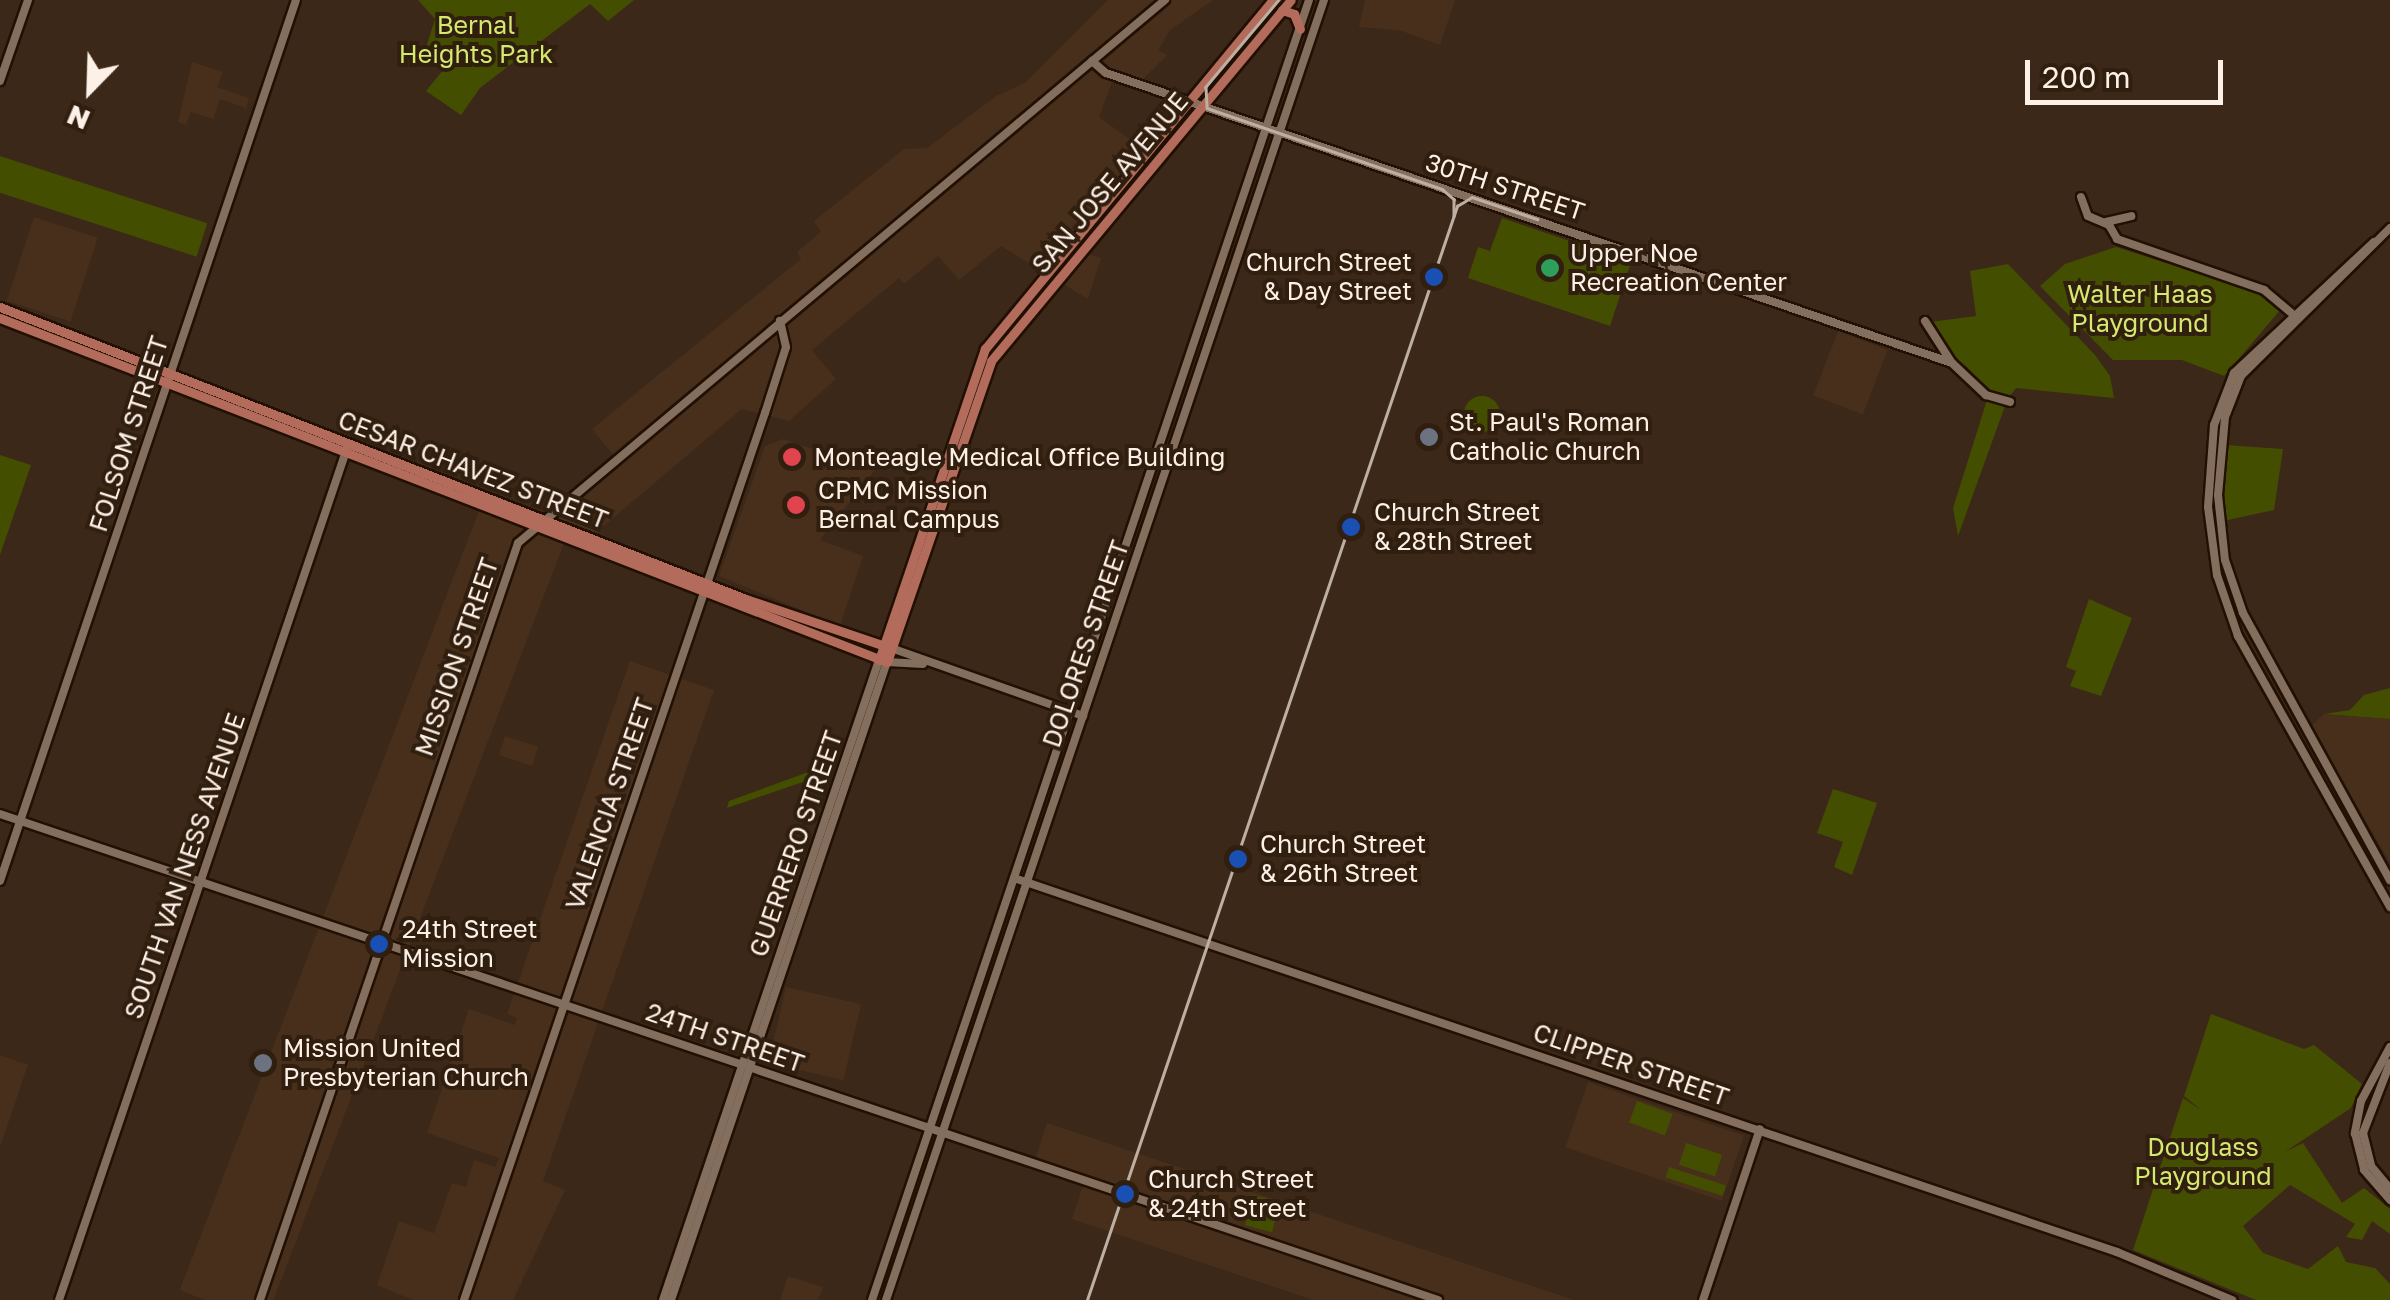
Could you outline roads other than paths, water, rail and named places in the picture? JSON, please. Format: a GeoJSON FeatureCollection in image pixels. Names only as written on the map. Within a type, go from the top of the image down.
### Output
{"type":"FeatureCollection","features":[{"type":"Feature","properties":{"kind":"main road"},"geometry":{"type":"LineString","coordinates":[[0,81],[28,0]]}},
{"type":"Feature","properties":{"kind":"main road","name":"FOLSOM STREET"},"geometry":{"type":"LineString","coordinates":[[0,881],[296,0]]}},
{"type":"Feature","properties":{"kind":"main road","name":"MISSION STREET"},"geometry":{"type":"LineString","coordinates":[[260,1300],[508,564],[538,524],[1165,0]]}},
{"type":"Feature","properties":{"kind":"main road","name":"SAN JOSE AVENUE"},"geometry":{"type":"LineString","coordinates":[[968,401],[985,349],[1274,0]]}},
{"type":"Feature","properties":{"kind":"main road","name":"SAN JOSE AVENUE"},"geometry":{"type":"LineString","coordinates":[[968,401],[990,360],[1292,0]]}},
{"type":"Feature","properties":{"kind":"main road","name":"DOLORES STREET"},"geometry":{"type":"LineString","coordinates":[[872,1300],[1308,0]]}},
{"type":"Feature","properties":{"kind":"main road","name":"DOLORES STREET"},"geometry":{"type":"LineString","coordinates":[[886,1300],[1324,0]]}},
{"type":"Feature","properties":{"kind":"main road"},"geometry":{"type":"LineString","coordinates":[[1282,10],[1294,14],[1300,29]]}},
{"type":"Feature","properties":{"kind":"main road"},"geometry":{"type":"LineString","coordinates":[[1293,50],[1306,54]]}},
{"type":"Feature","properties":{"kind":"main road","name":"30TH STREET"},"geometry":{"type":"LineString","coordinates":[[1092,61],[1099,70],[1200,106],[1952,363],[1986,395],[2010,402]]}},
{"type":"Feature","properties":{"kind":"main road"},"geometry":{"type":"LineString","coordinates":[[2081,196],[2088,216],[2105,222],[2130,243],[2264,290],[2291,313]]}},
{"type":"Feature","properties":{"kind":"main road"},"geometry":{"type":"LineString","coordinates":[[2105,222],[2131,216]]}},
{"type":"Feature","properties":{"kind":"main road"},"geometry":{"type":"LineString","coordinates":[[2390,228],[2291,313],[2240,364],[2221,398],[2209,481],[2212,548],[2225,604],[2250,660],[2390,908]]}},
{"type":"Feature","properties":{"kind":"main road"},"geometry":{"type":"LineString","coordinates":[[2374,242],[2241,376],[2223,428],[2218,507],[2225,560],[2243,613],[2390,880]]}},
{"type":"Feature","properties":{"kind":"main road","name":"CESAR CHAVEZ STREET"},"geometry":{"type":"LineString","coordinates":[[0,306],[702,594],[883,661],[933,665]]}},
{"type":"Feature","properties":{"kind":"main road","name":"CESAR CHAVEZ STREET"},"geometry":{"type":"LineString","coordinates":[[0,318],[169,378]]}},
{"type":"Feature","properties":{"kind":"main road","name":"VALENCIA STREET"},"geometry":{"type":"LineString","coordinates":[[464,1300],[706,583],[785,333],[780,321]]}},
{"type":"Feature","properties":{"kind":"main road"},"geometry":{"type":"LineString","coordinates":[[1925,321],[1952,363]]}},
{"type":"Feature","properties":{"kind":"main road","name":"GUERRERO STREET"},"geometry":{"type":"LineString","coordinates":[[663,1300],[746,1066],[968,401]]}},
{"type":"Feature","properties":{"kind":"main road","name":"SOUTH VAN NESS AVENUE"},"geometry":{"type":"LineString","coordinates":[[59,1300],[347,449]]}},
{"type":"Feature","properties":{"kind":"main road","name":"CESAR CHAVEZ STREET"},"geometry":{"type":"LineString","coordinates":[[538,524],[1082,716]]}},
{"type":"Feature","properties":{"kind":"main road","name":"24TH STREET"},"geometry":{"type":"LineString","coordinates":[[0,814],[1438,1300]]}},
{"type":"Feature","properties":{"kind":"main road","name":"CLIPPER STREET"},"geometry":{"type":"LineString","coordinates":[[1014,878],[2122,1254],[2232,1300]]}},
{"type":"Feature","properties":{"kind":"main road"},"geometry":{"type":"LineString","coordinates":[[2390,1047],[2361,1101],[2355,1133],[2364,1170],[2390,1200]]}},
{"type":"Feature","properties":{"kind":"main road"},"geometry":{"type":"LineString","coordinates":[[2390,1064],[2363,1133],[2371,1166],[2390,1190]]}},
{"type":"Feature","properties":{"kind":"main road","name":"GUERRERO STREET"},"geometry":{"type":"LineString","coordinates":[[671,1300],[746,1066]]}},
{"type":"Feature","properties":{"kind":"main road"},"geometry":{"type":"LineString","coordinates":[[1703,1300],[1760,1130]]}},
{"type":"Feature","properties":{"kind":"tram line"},"geometry":{"type":"LineString","coordinates":[[1279,0],[1206,87],[1207,108],[1442,189],[1454,199],[1454,216]]}},
{"type":"Feature","properties":{"kind":"tram line"},"geometry":{"type":"LineString","coordinates":[[1087,1300],[1457,206],[1472,197],[1537,219]]}},
{"type":"Feature","properties":{"kind":"place","name":"Upper Noe Recreation Center"},"geometry":{"type":"Point","coordinates":[1550,268]}},
{"type":"Feature","properties":{"kind":"place","name":"Church Street & Day Street"},"geometry":{"type":"Point","coordinates":[1434,277]}},
{"type":"Feature","properties":{"kind":"place","name":"St. Paul's Roman Catholic Church"},"geometry":{"type":"Point","coordinates":[1429,437]}},
{"type":"Feature","properties":{"kind":"place","name":"Monteagle Medical Office Building"},"geometry":{"type":"Point","coordinates":[792,457]}},
{"type":"Feature","properties":{"kind":"place","name":"CPMC Mission Bernal Campus"},"geometry":{"type":"Point","coordinates":[796,505]}},
{"type":"Feature","properties":{"kind":"place","name":"Church Street & 28th Street"},"geometry":{"type":"Point","coordinates":[1351,527]}},
{"type":"Feature","properties":{"kind":"place","name":"Church Street & 26th Street"},"geometry":{"type":"Point","coordinates":[1238,859]}},
{"type":"Feature","properties":{"kind":"place","name":"24th Street Mission"},"geometry":{"type":"Point","coordinates":[379,944]}},
{"type":"Feature","properties":{"kind":"place","name":"Mission United Presbyterian Church"},"geometry":{"type":"Point","coordinates":[263,1063]}},
{"type":"Feature","properties":{"kind":"place","name":"Church Street & 24th Street"},"geometry":{"type":"Point","coordinates":[1125,1194]}},
{"type":"Feature","properties":{"kind":"park label","name":"Bernal Heights Park"},"geometry":{"type":"Point","coordinates":[476,40]}},
{"type":"Feature","properties":{"kind":"park label","name":"Walter Haas Playground"},"geometry":{"type":"Point","coordinates":[2140,310]}},
{"type":"Feature","properties":{"kind":"park label","name":"Douglass Playground"},"geometry":{"type":"Point","coordinates":[2203,1162]}}]}
